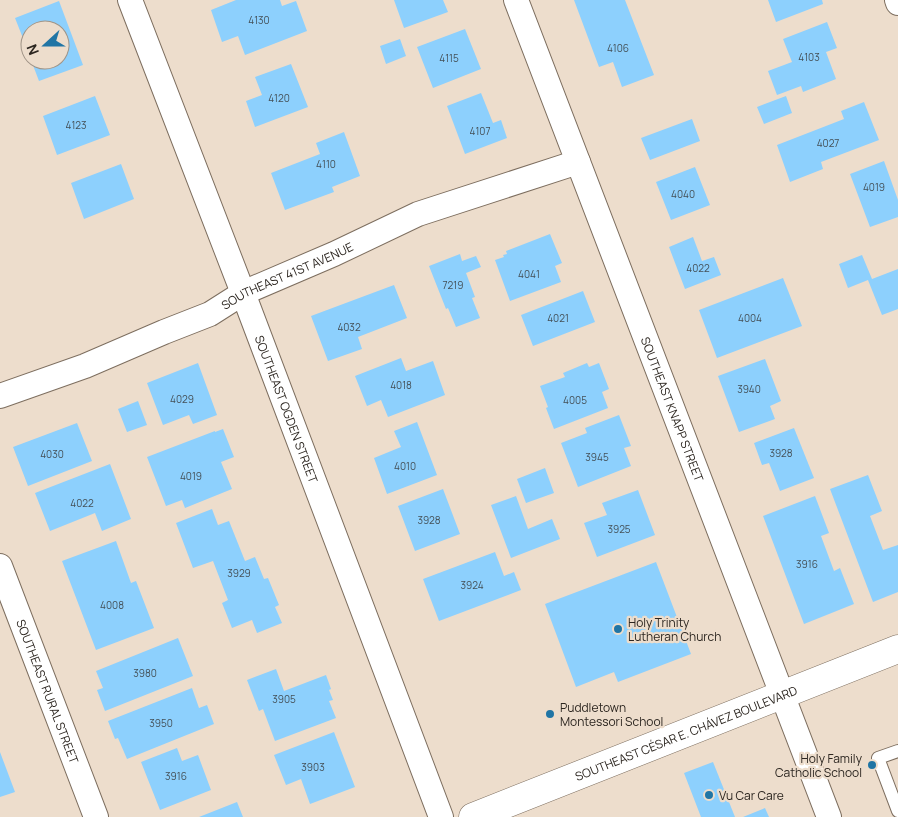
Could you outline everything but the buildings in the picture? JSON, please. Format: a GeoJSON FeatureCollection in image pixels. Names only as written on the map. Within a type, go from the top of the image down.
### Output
{"type":"FeatureCollection","features":[{"type":"Feature","properties":{"kind":"street","name":"SOUTHEAST OGDEN STREET"},"geometry":{"type":"LineString","coordinates":[[130,0],[441,817]]}},
{"type":"Feature","properties":{"kind":"street","name":"SOUTHEAST KNAPP STREET"},"geometry":{"type":"LineString","coordinates":[[516,0],[829,817]]}},
{"type":"Feature","properties":{"kind":"street"},"geometry":{"type":"LineString","coordinates":[[897,0],[898,4]]}},
{"type":"Feature","properties":{"kind":"street","name":"SOUTHEAST 41ST AVENUE"},"geometry":{"type":"LineString","coordinates":[[0,396],[85,366],[210,314],[243,293],[334,254],[418,214],[578,162]]}},
{"type":"Feature","properties":{"kind":"street","name":"SOUTHEAST RURAL STREET"},"geometry":{"type":"LineString","coordinates":[[0,566],[96,817]]}},
{"type":"Feature","properties":{"kind":"street","name":"SOUTHEAST CÉSAR E. CHÁVEZ BOULEVARD"},"geometry":{"type":"LineString","coordinates":[[473,817],[898,649]]}},
{"type":"Feature","properties":{"kind":"lane"},"geometry":{"type":"LineString","coordinates":[[898,751],[878,758],[898,811]]}},
{"type":"Feature","properties":{"kind":"place","name":"Holy Trinity Lutheran Church"},"geometry":{"type":"Point","coordinates":[618,629]}},
{"type":"Feature","properties":{"kind":"place","name":"Puddletown Montessori School"},"geometry":{"type":"Point","coordinates":[550,714]}},
{"type":"Feature","properties":{"kind":"place","name":"Holy Family Catholic School"},"geometry":{"type":"Point","coordinates":[872,765]}},
{"type":"Feature","properties":{"kind":"place","name":"Vu Car Care"},"geometry":{"type":"Point","coordinates":[709,795]}}]}
